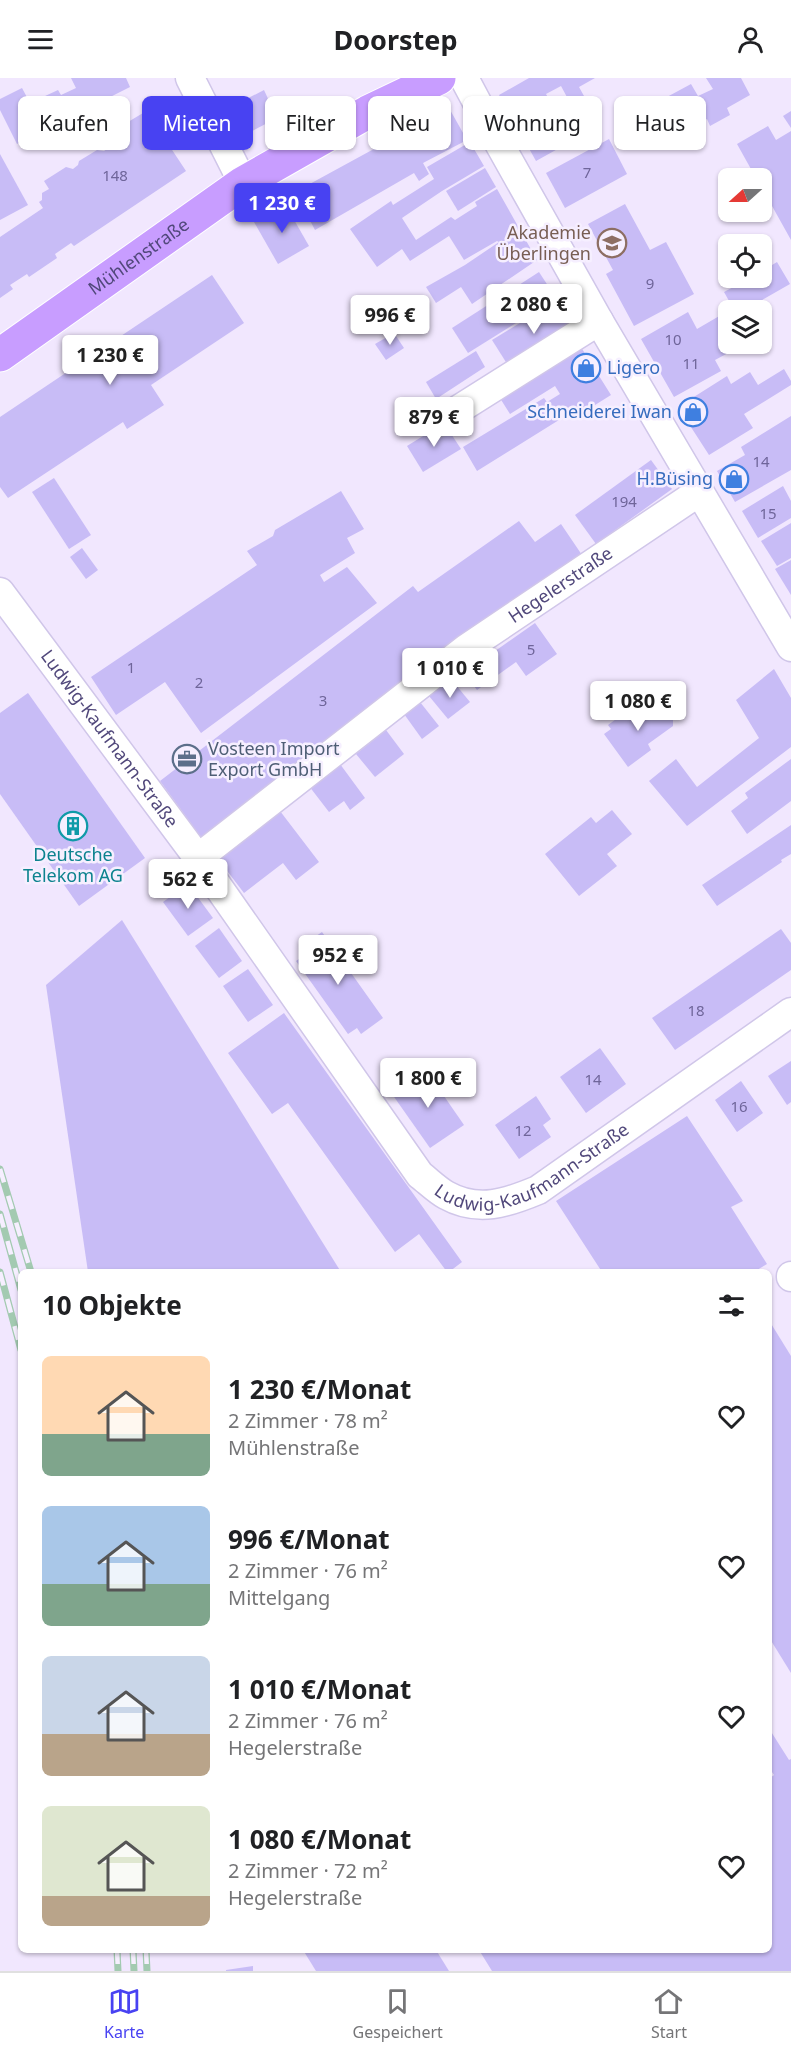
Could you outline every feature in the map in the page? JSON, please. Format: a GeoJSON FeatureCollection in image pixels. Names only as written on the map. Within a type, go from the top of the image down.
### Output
{"type":"FeatureCollection","features":[{"type":"Feature","properties":{"kind":"main road","name":"Mühlenstraße"},"geometry":{"type":"LineString","coordinates":[[0,355],[243,183],[368,112],[439,78]]}},
{"type":"Feature","properties":{"kind":"street"},"geometry":{"type":"LineString","coordinates":[[190,78],[243,183]]}},
{"type":"Feature","properties":{"kind":"street"},"geometry":{"type":"LineString","coordinates":[[464,78],[599,321],[791,647]]}},
{"type":"Feature","properties":{"kind":"street"},"geometry":{"type":"LineString","coordinates":[[437,423],[599,321]]}},
{"type":"Feature","properties":{"kind":"street","name":"Hegelerstraße"},"geometry":{"type":"LineString","coordinates":[[198,858],[467,648],[699,492]]}},
{"type":"Feature","properties":{"kind":"street","name":"Ludwig-Kaufmann-Straße"},"geometry":{"type":"LineString","coordinates":[[0,592],[198,858],[420,1174],[446,1195],[472,1206],[509,1203],[538,1190],[791,1012]]}},
{"type":"Feature","properties":{"kind":"building"},"geometry":{"type":"Polygon","coordinates":[[[71,78],[126,78],[130,87],[112,96],[45,96],[58,90],[61,95],[76,88],[71,78]]]}},
{"type":"Feature","properties":{"kind":"building"},"geometry":{"type":"Polygon","coordinates":[[[529,78],[595,78],[579,87],[584,96],[566,96],[561,86],[546,94],[547,96],[499,95],[529,78]]]}},
{"type":"Feature","properties":{"kind":"building"},"geometry":{"type":"Polygon","coordinates":[[[706,78],[741,78],[750,95],[727,108],[730,115],[710,126],[706,120],[706,96],[698,96],[713,89],[706,78]]]}},
{"type":"Feature","properties":{"kind":"building"},"geometry":{"type":"Polygon","coordinates":[[[691,84],[698,96],[669,96],[691,84]]]}},
{"type":"Feature","properties":{"kind":"building"},"geometry":{"type":"Polygon","coordinates":[[[22,88],[26,96],[18,96],[17,144],[0,110],[0,99],[22,88]]]}},
{"type":"Feature","properties":{"kind":"building"},"geometry":{"type":"Polygon","coordinates":[[[264,90],[267,96],[265,124],[253,131],[253,96],[264,90]]]}},
{"type":"Feature","properties":{"kind":"building"},"geometry":{"type":"Polygon","coordinates":[[[791,111],[791,128],[783,116],[791,111]]]}},
{"type":"Feature","properties":{"kind":"building"},"geometry":{"type":"Polygon","coordinates":[[[451,112],[463,133],[463,142],[451,148],[451,112]]]}},
{"type":"Feature","properties":{"kind":"building"},"geometry":{"type":"Polygon","coordinates":[[[142,114],[142,150],[172,150],[186,171],[74,246],[71,243],[55,254],[57,258],[29,277],[27,274],[10,285],[13,289],[0,298],[0,237],[43,208],[39,202],[42,200],[42,193],[49,189],[44,181],[66,167],[73,169],[79,161],[97,150],[130,150],[130,121],[142,114]]]}},
{"type":"Feature","properties":{"kind":"building"},"geometry":{"type":"Polygon","coordinates":[[[768,126],[776,140],[791,131],[791,240],[772,206],[772,168],[750,168],[737,144],[768,126]]]}},
{"type":"Feature","properties":{"kind":"building"},"geometry":{"type":"Polygon","coordinates":[[[609,139],[627,174],[565,208],[546,173],[589,150],[602,150],[602,143],[609,139]]]}},
{"type":"Feature","properties":{"kind":"building"},"geometry":{"type":"Polygon","coordinates":[[[463,146],[463,150],[475,150],[484,166],[402,218],[416,240],[451,217],[455,220],[477,206],[475,202],[497,189],[537,260],[472,304],[461,287],[436,303],[426,287],[499,242],[497,241],[464,260],[449,236],[410,261],[402,249],[377,267],[350,229],[391,201],[393,205],[434,179],[427,167],[463,146]]]}},
{"type":"Feature","properties":{"kind":"building"},"geometry":{"type":"Polygon","coordinates":[[[372,150],[448,150],[423,163],[429,174],[419,181],[414,173],[315,230],[295,192],[372,150]]]}},
{"type":"Feature","properties":{"kind":"building"},"geometry":{"type":"Polygon","coordinates":[[[530,150],[556,150],[536,161],[530,150]]]}},
{"type":"Feature","properties":{"kind":"building"},"geometry":{"type":"Polygon","coordinates":[[[0,154],[28,205],[0,220],[0,154]]]}},
{"type":"Feature","properties":{"kind":"building"},"geometry":{"type":"Polygon","coordinates":[[[485,168],[496,187],[458,211],[446,191],[485,168]]]}},
{"type":"Feature","properties":{"kind":"building"},"geometry":{"type":"Polygon","coordinates":[[[285,204],[309,246],[278,264],[254,222],[285,204]]]}},
{"type":"Feature","properties":{"kind":"building"},"geometry":{"type":"Polygon","coordinates":[[[625,204],[650,250],[666,242],[694,294],[634,326],[606,274],[613,270],[588,224],[625,204]]]}},
{"type":"Feature","properties":{"kind":"building"},"geometry":{"type":"Polygon","coordinates":[[[777,262],[790,284],[762,300],[728,300],[724,292],[731,288],[772,288],[772,265],[777,262]]]}},
{"type":"Feature","properties":{"kind":"building"},"geometry":{"type":"Polygon","coordinates":[[[539,272],[556,298],[468,353],[452,328],[539,272]]]}},
{"type":"Feature","properties":{"kind":"building"},"geometry":{"type":"Polygon","coordinates":[[[212,275],[244,323],[151,385],[164,405],[127,429],[123,422],[8,498],[0,487],[0,417],[212,275]]]}},
{"type":"Feature","properties":{"kind":"building"},"geometry":{"type":"Polygon","coordinates":[[[558,300],[576,331],[511,370],[492,340],[558,300]]]}},
{"type":"Feature","properties":{"kind":"building"},"geometry":{"type":"Polygon","coordinates":[[[688,312],[697,329],[718,317],[718,354],[726,354],[715,360],[721,371],[674,397],[641,339],[688,312]]]}},
{"type":"Feature","properties":{"kind":"building"},"geometry":{"type":"Polygon","coordinates":[[[394,333],[404,348],[386,360],[375,344],[394,333]]]}},
{"type":"Feature","properties":{"kind":"building"},"geometry":{"type":"Polygon","coordinates":[[[579,344],[611,395],[579,415],[575,410],[477,471],[463,447],[544,398],[547,402],[560,394],[555,386],[510,414],[498,395],[579,344]]]}},
{"type":"Feature","properties":{"kind":"building"},"geometry":{"type":"Polygon","coordinates":[[[476,351],[485,367],[436,399],[426,382],[476,351]]]}},
{"type":"Feature","properties":{"kind":"building"},"geometry":{"type":"Polygon","coordinates":[[[784,369],[791,385],[744,414],[753,428],[709,455],[678,407],[727,376],[731,384],[750,372],[758,385],[784,369]]]}},
{"type":"Feature","properties":{"kind":"building"},"geometry":{"type":"Polygon","coordinates":[[[791,416],[791,470],[735,502],[717,471],[745,455],[741,447],[791,416]]]}},
{"type":"Feature","properties":{"kind":"building"},"geometry":{"type":"Polygon","coordinates":[[[444,423],[461,449],[423,472],[407,446],[444,423]]]}},
{"type":"Feature","properties":{"kind":"building"},"geometry":{"type":"Polygon","coordinates":[[[651,460],[672,489],[596,544],[575,515],[651,460]]]}},
{"type":"Feature","properties":{"kind":"building"},"geometry":{"type":"Polygon","coordinates":[[[54,478],[91,535],[69,549],[32,492],[54,478]]]}},
{"type":"Feature","properties":{"kind":"building"},"geometry":{"type":"Polygon","coordinates":[[[783,486],[791,501],[791,518],[758,538],[742,511],[783,486]]]}},
{"type":"Feature","properties":{"kind":"building"},"geometry":{"type":"Polygon","coordinates":[[[341,491],[364,529],[347,538],[355,553],[320,575],[324,582],[347,567],[377,603],[201,733],[165,682],[116,715],[91,677],[257,565],[247,551],[273,536],[275,530],[341,491]]]}},
{"type":"Feature","properties":{"kind":"building"},"geometry":{"type":"Polygon","coordinates":[[[519,521],[535,542],[561,524],[582,555],[203,840],[160,781],[413,586],[418,592],[519,521]]]}},
{"type":"Feature","properties":{"kind":"building"},"geometry":{"type":"Polygon","coordinates":[[[791,523],[791,558],[777,566],[761,541],[791,523]]]}},
{"type":"Feature","properties":{"kind":"building"},"geometry":{"type":"Polygon","coordinates":[[[82,548],[98,570],[86,579],[70,557],[82,548]]]}},
{"type":"Feature","properties":{"kind":"building"},"geometry":{"type":"Polygon","coordinates":[[[791,560],[791,595],[775,569],[791,560]]]}},
{"type":"Feature","properties":{"kind":"building"},"geometry":{"type":"Polygon","coordinates":[[[535,623],[557,654],[526,676],[516,662],[477,690],[464,673],[535,623]]]}},
{"type":"Feature","properties":{"kind":"building"},"geometry":{"type":"Polygon","coordinates":[[[774,669],[791,698],[791,747],[687,826],[649,781],[676,759],[697,787],[759,738],[736,700],[774,669]]]}},
{"type":"Feature","properties":{"kind":"building"},"geometry":{"type":"Polygon","coordinates":[[[451,679],[470,702],[448,719],[429,696],[451,679]]]}},
{"type":"Feature","properties":{"kind":"building","name":"Deutsche Telekom AG"},"geometry":{"type":"Polygon","coordinates":[[[28,693],[145,858],[79,906],[0,794],[0,713],[28,693]]]}},
{"type":"Feature","properties":{"kind":"building"},"geometry":{"type":"Polygon","coordinates":[[[654,699],[664,712],[673,715],[673,726],[648,744],[651,750],[628,767],[604,734],[611,729],[608,725],[623,714],[627,719],[654,699]]]}},
{"type":"Feature","properties":{"kind":"building"},"geometry":{"type":"Polygon","coordinates":[[[420,702],[439,726],[422,739],[404,714],[420,702]]]}},
{"type":"Feature","properties":{"kind":"building"},"geometry":{"type":"Polygon","coordinates":[[[386,730],[404,754],[375,777],[356,754],[386,730]]]}},
{"type":"Feature","properties":{"kind":"building"},"geometry":{"type":"Polygon","coordinates":[[[791,759],[791,801],[747,834],[731,811],[748,798],[745,793],[791,759]]]}},
{"type":"Feature","properties":{"kind":"building"},"geometry":{"type":"Polygon","coordinates":[[[340,764],[365,798],[350,810],[344,801],[329,812],[309,786],[340,764]]]}},
{"type":"Feature","properties":{"kind":"building"},"geometry":{"type":"Polygon","coordinates":[[[612,810],[632,834],[607,854],[617,866],[579,896],[545,854],[591,817],[596,823],[612,810]]]}},
{"type":"Feature","properties":{"kind":"building"},"geometry":{"type":"Polygon","coordinates":[[[280,811],[319,862],[296,880],[283,863],[244,893],[218,859],[280,811]]]}},
{"type":"Feature","properties":{"kind":"building"},"geometry":{"type":"Polygon","coordinates":[[[791,825],[791,854],[717,906],[702,885],[791,825]]]}},
{"type":"Feature","properties":{"kind":"building"},"geometry":{"type":"Polygon","coordinates":[[[188,884],[213,918],[188,936],[163,902],[188,884]]]}},
{"type":"Feature","properties":{"kind":"building"},"geometry":{"type":"Polygon","coordinates":[[[122,920],[339,1269],[88,1269],[46,985],[122,920]]]}},
{"type":"Feature","properties":{"kind":"building"},"geometry":{"type":"Polygon","coordinates":[[[219,928],[242,961],[219,978],[195,946],[219,928]]]}},
{"type":"Feature","properties":{"kind":"building"},"geometry":{"type":"Polygon","coordinates":[[[781,929],[791,943],[791,970],[675,1050],[652,1018],[781,929]]]}},
{"type":"Feature","properties":{"kind":"building"},"geometry":{"type":"Polygon","coordinates":[[[322,932],[383,1018],[361,1034],[357,1028],[348,1034],[296,961],[306,954],[300,947],[322,932]]]}},
{"type":"Feature","properties":{"kind":"building"},"geometry":{"type":"Polygon","coordinates":[[[248,969],[273,1005],[248,1022],[223,986],[248,969]]]}},
{"type":"Feature","properties":{"kind":"building"},"geometry":{"type":"Polygon","coordinates":[[[284,1013],[462,1262],[453,1269],[445,1269],[419,1234],[395,1252],[288,1103],[272,1114],[228,1053],[284,1013]]]}},
{"type":"Feature","properties":{"kind":"building"},"geometry":{"type":"Polygon","coordinates":[[[600,1048],[626,1084],[586,1113],[560,1077],[600,1048]]]}},
{"type":"Feature","properties":{"kind":"building"},"geometry":{"type":"Polygon","coordinates":[[[791,1061],[791,1102],[787,1105],[768,1076],[791,1061]]]}},
{"type":"Feature","properties":{"kind":"building"},"geometry":{"type":"Polygon","coordinates":[[[426,1070],[464,1125],[430,1148],[392,1094],[426,1070]]]}},
{"type":"Feature","properties":{"kind":"building"},"geometry":{"type":"Polygon","coordinates":[[[741,1081],[763,1113],[737,1132],[715,1100],[741,1081]]]}},
{"type":"Feature","properties":{"kind":"building"},"geometry":{"type":"Polygon","coordinates":[[[536,1096],[551,1119],[543,1125],[551,1137],[519,1159],[495,1125],[536,1096]]]}},
{"type":"Feature","properties":{"kind":"building"},"geometry":{"type":"Polygon","coordinates":[[[687,1116],[743,1201],[731,1207],[767,1264],[759,1269],[600,1269],[556,1201],[687,1116]]]}},
{"type":"Feature","properties":{"kind":"building"},"geometry":{"type":"Polygon","coordinates":[[[772,1325],[791,1356],[791,1673],[772,1642],[772,1325]]]}},
{"type":"Feature","properties":{"kind":"building"},"geometry":{"type":"Polygon","coordinates":[[[772,1733],[789,1760],[791,1759],[791,1971],[492,1971],[481,1953],[772,1953],[772,1776],[774,1775],[772,1772],[772,1733]]]}},
{"type":"Feature","properties":{"kind":"building"},"geometry":{"type":"Polygon","coordinates":[[[305,1953],[438,1953],[449,1971],[316,1971],[305,1953]]]}},
{"type":"Feature","properties":{"kind":"building"},"geometry":{"type":"Polygon","coordinates":[[[253,1966],[253,1971],[226,1971],[226,1970],[253,1966]]]}},
{"type":"Feature","properties":{"kind":"railway"},"geometry":{"type":"LineString","coordinates":[[0,1169],[30,1269]]}},
{"type":"Feature","properties":{"kind":"railway"},"geometry":{"type":"LineString","coordinates":[[0,1214],[18,1279]]}},
{"type":"Feature","properties":{"kind":"railway"},"geometry":{"type":"LineString","coordinates":[[0,1272],[18,1339]]}},
{"type":"Feature","properties":{"kind":"railway"},"geometry":{"type":"LineString","coordinates":[[117,1953],[118,1971]]}},
{"type":"Feature","properties":{"kind":"railway"},"geometry":{"type":"LineString","coordinates":[[133,1953],[134,1971]]}},
{"type":"Feature","properties":{"kind":"railway"},"geometry":{"type":"LineString","coordinates":[[146,1953],[147,1971]]}},
{"type":"Feature","properties":{"kind":"place","name":"Akademie Überlingen"},"geometry":{"type":"Point","coordinates":[612,243]}},
{"type":"Feature","properties":{"kind":"place","name":"Ligero"},"geometry":{"type":"Point","coordinates":[586,368]}},
{"type":"Feature","properties":{"kind":"place","name":"Schneiderei Iwan"},"geometry":{"type":"Point","coordinates":[693,412]}},
{"type":"Feature","properties":{"kind":"place","name":"H.Büsing"},"geometry":{"type":"Point","coordinates":[734,479]}},
{"type":"Feature","properties":{"kind":"place","name":"Vosteen Import Export GmbH"},"geometry":{"type":"Point","coordinates":[187,759]}},
{"type":"Feature","properties":{"kind":"place","name":"Deutsche Telekom AG"},"geometry":{"type":"Point","coordinates":[73,826]}}]}
